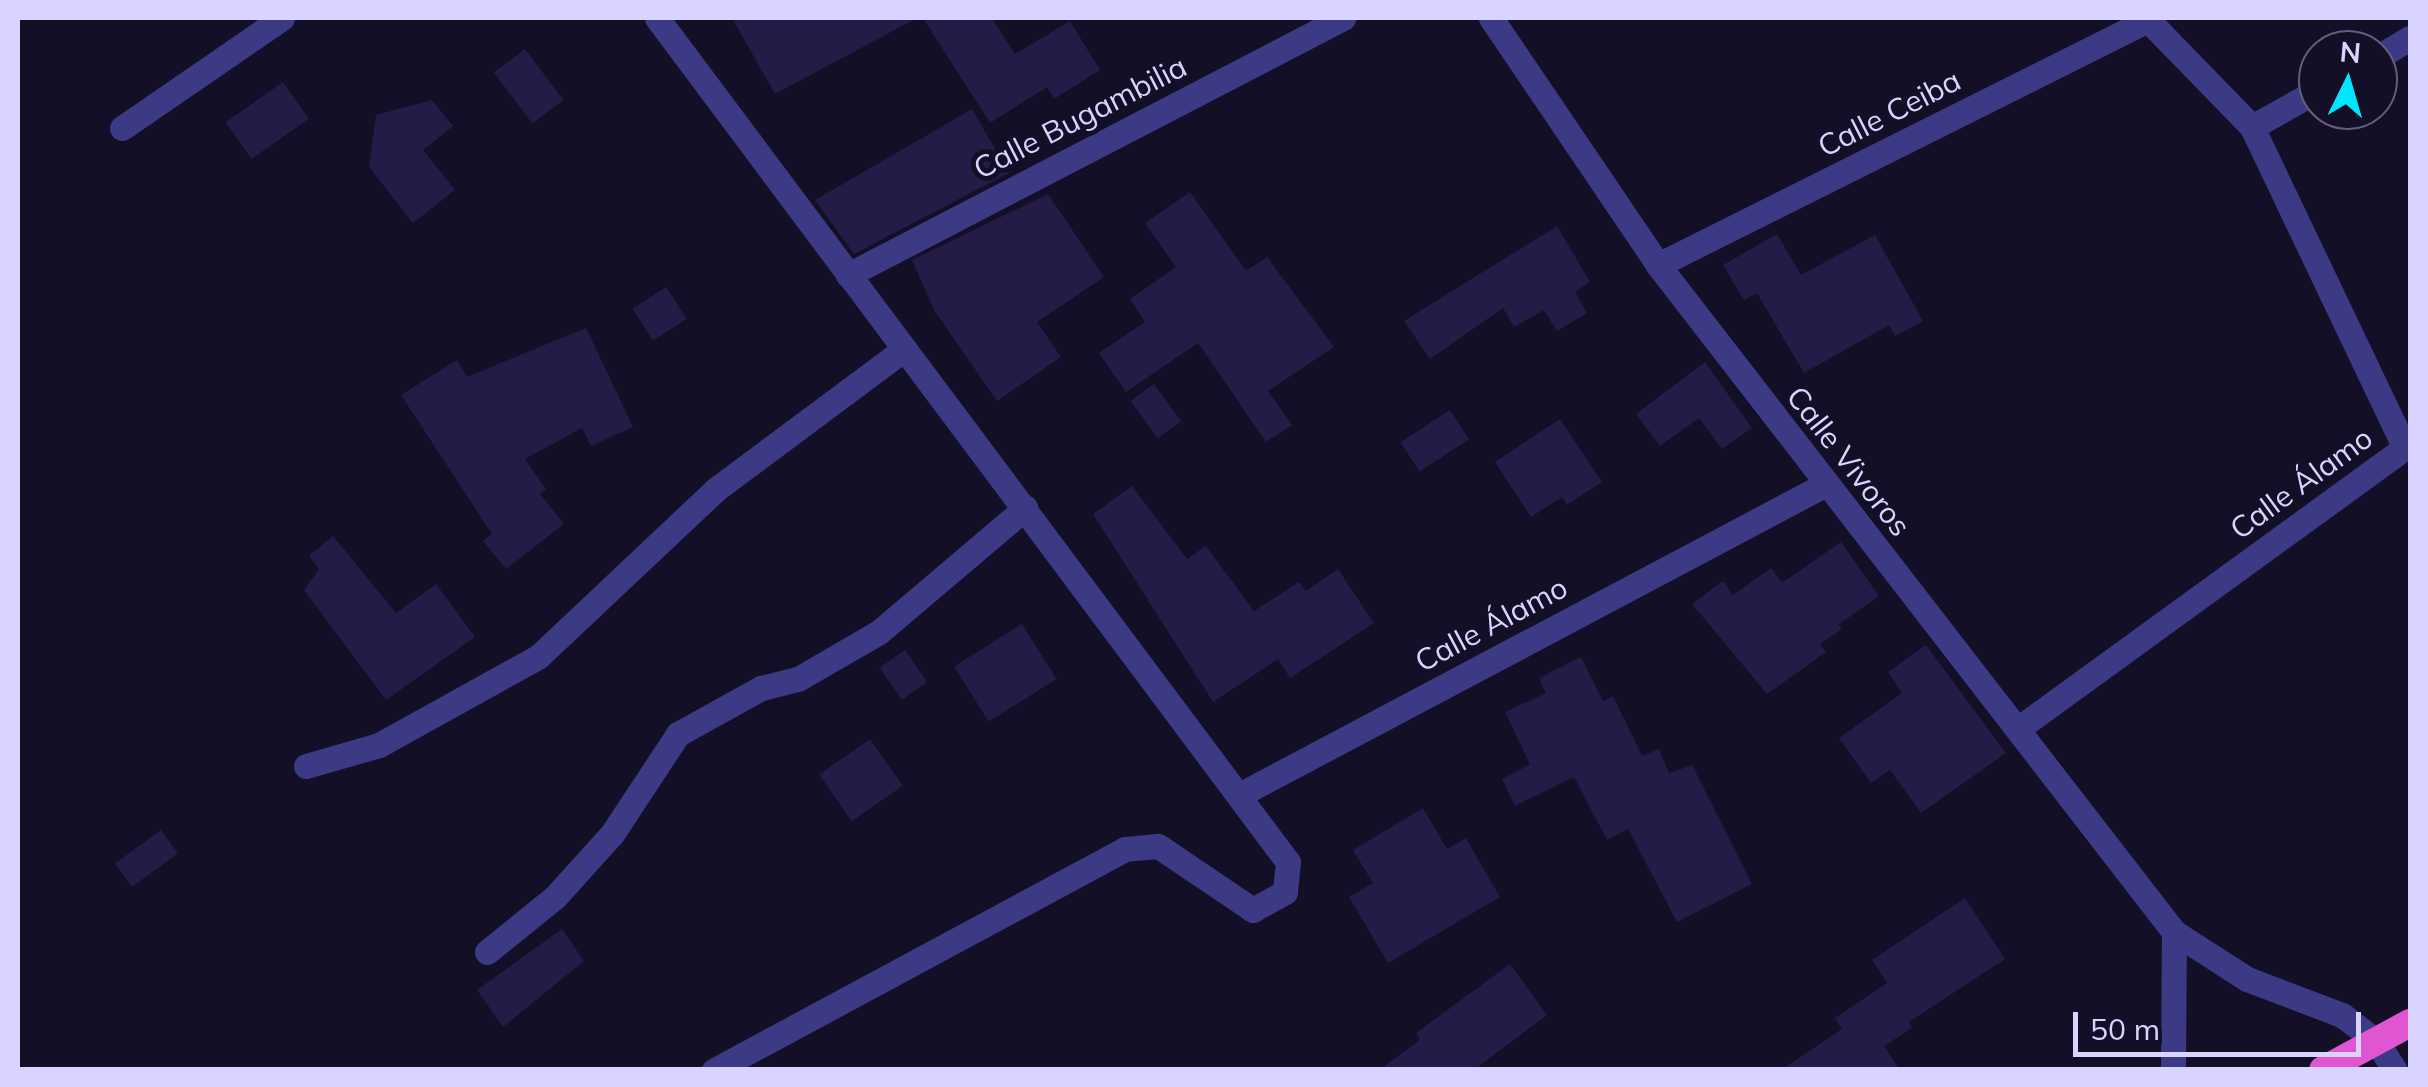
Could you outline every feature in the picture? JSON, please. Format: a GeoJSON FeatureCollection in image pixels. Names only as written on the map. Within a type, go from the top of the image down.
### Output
{"type":"FeatureCollection","features":[{"type":"Feature","properties":{"kind":"highway"},"geometry":{"type":"LineString","coordinates":[[2323,1070],[2410,1023]]}},
{"type":"Feature","properties":{"kind":"street"},"geometry":{"type":"LineString","coordinates":[[122,128],[282,18]]}},
{"type":"Feature","properties":{"kind":"street"},"geometry":{"type":"LineString","coordinates":[[656,18],[1241,794],[1288,862],[1285,892],[1254,910],[1158,846],[1125,849],[714,1070]]}},
{"type":"Feature","properties":{"kind":"street","name":"Calle Bugambilia"},"geometry":{"type":"LineString","coordinates":[[848,275],[1343,18]]}},
{"type":"Feature","properties":{"kind":"street","name":"Calle Vivoros"},"geometry":{"type":"LineString","coordinates":[[1491,18],[1658,265],[2174,932],[2247,979],[2342,1016],[2376,1042],[2396,1070]]}},
{"type":"Feature","properties":{"kind":"street","name":"Calle Ceiba"},"geometry":{"type":"LineString","coordinates":[[1658,265],[2147,19]]}},
{"type":"Feature","properties":{"kind":"street","name":"Calle Álamo"},"geometry":{"type":"LineString","coordinates":[[2018,728],[2405,448],[2252,127],[2147,19]]}},
{"type":"Feature","properties":{"kind":"street"},"geometry":{"type":"LineString","coordinates":[[2252,127],[2298,101]]}},
{"type":"Feature","properties":{"kind":"street"},"geometry":{"type":"LineString","coordinates":[[306,766],[380,744],[538,657],[714,490],[904,349]]}},
{"type":"Feature","properties":{"kind":"street","name":"Calle Álamo"},"geometry":{"type":"LineString","coordinates":[[1241,794],[1824,484]]}},
{"type":"Feature","properties":{"kind":"street"},"geometry":{"type":"LineString","coordinates":[[487,952],[555,898],[612,834],[678,734],[761,688],[798,679],[880,632],[1024,508]]}},
{"type":"Feature","properties":{"kind":"street"},"geometry":{"type":"LineString","coordinates":[[2173,1070],[2174,932]]}},
{"type":"Feature","properties":{"kind":"building"},"geometry":{"type":"Polygon","coordinates":[[[732,18],[917,18],[775,94],[732,18]]]}},
{"type":"Feature","properties":{"kind":"building"},"geometry":{"type":"Polygon","coordinates":[[[923,18],[992,18],[1015,54],[1070,21],[1100,70],[1054,99],[1047,87],[990,123],[923,18]]]}},
{"type":"Feature","properties":{"kind":"building"},"geometry":{"type":"Polygon","coordinates":[[[525,49],[564,100],[532,124],[494,72],[525,49]]]}},
{"type":"Feature","properties":{"kind":"building"},"geometry":{"type":"Polygon","coordinates":[[[283,82],[309,119],[251,159],[226,122],[283,82]]]}},
{"type":"Feature","properties":{"kind":"building"},"geometry":{"type":"Polygon","coordinates":[[[432,100],[453,126],[423,150],[455,190],[413,223],[369,167],[376,115],[432,100]]]}},
{"type":"Feature","properties":{"kind":"building"},"geometry":{"type":"Polygon","coordinates":[[[972,109],[1009,173],[854,254],[815,200],[972,109]]]}},
{"type":"Feature","properties":{"kind":"building"},"geometry":{"type":"Polygon","coordinates":[[[1190,192],[1246,271],[1267,257],[1334,347],[1268,391],[1292,425],[1266,442],[1198,343],[1126,392],[1099,353],[1145,322],[1130,299],[1176,267],[1145,223],[1190,192]]]}},
{"type":"Feature","properties":{"kind":"building"},"geometry":{"type":"Polygon","coordinates":[[[1048,194],[1104,277],[1037,322],[1061,357],[997,401],[934,310],[912,260],[1048,194]]]}},
{"type":"Feature","properties":{"kind":"building"},"geometry":{"type":"Polygon","coordinates":[[[1557,226],[1590,282],[1575,292],[1587,313],[1557,331],[1544,310],[1514,327],[1503,308],[1430,359],[1404,321],[1557,226]]]}},
{"type":"Feature","properties":{"kind":"building"},"geometry":{"type":"Polygon","coordinates":[[[1777,234],[1801,275],[1875,235],[1923,321],[1895,336],[1889,325],[1804,373],[1757,293],[1744,300],[1723,265],[1777,234]]]}},
{"type":"Feature","properties":{"kind":"building"},"geometry":{"type":"Polygon","coordinates":[[[666,287],[687,319],[653,341],[632,309],[666,287]]]}},
{"type":"Feature","properties":{"kind":"building"},"geometry":{"type":"Polygon","coordinates":[[[586,328],[633,427],[591,446],[582,428],[525,459],[546,489],[540,494],[564,524],[506,569],[483,541],[492,534],[401,395],[457,360],[467,377],[586,328]]]}},
{"type":"Feature","properties":{"kind":"building"},"geometry":{"type":"Polygon","coordinates":[[[1705,362],[1752,428],[1722,449],[1699,418],[1660,446],[1636,414],[1705,362]]]}},
{"type":"Feature","properties":{"kind":"building"},"geometry":{"type":"Polygon","coordinates":[[[1154,384],[1181,421],[1158,438],[1131,401],[1154,384]]]}},
{"type":"Feature","properties":{"kind":"building"},"geometry":{"type":"Polygon","coordinates":[[[1450,410],[1469,439],[1420,471],[1401,442],[1450,410]]]}},
{"type":"Feature","properties":{"kind":"building"},"geometry":{"type":"Polygon","coordinates":[[[1560,419],[1602,482],[1567,505],[1562,497],[1531,517],[1495,462],[1560,419]]]}},
{"type":"Feature","properties":{"kind":"building"},"geometry":{"type":"Polygon","coordinates":[[[1132,486],[1187,559],[1206,546],[1254,611],[1299,582],[1306,591],[1338,569],[1374,623],[1290,678],[1278,659],[1213,702],[1093,514],[1132,486]]]}},
{"type":"Feature","properties":{"kind":"building"},"geometry":{"type":"Polygon","coordinates":[[[333,536],[396,613],[436,584],[475,637],[386,700],[304,590],[319,569],[309,556],[333,536]]]}},
{"type":"Feature","properties":{"kind":"building"},"geometry":{"type":"Polygon","coordinates":[[[1841,542],[1879,596],[1838,625],[1842,629],[1820,644],[1826,652],[1767,694],[1692,604],[1723,581],[1733,595],[1771,568],[1782,583],[1841,542]]]}},
{"type":"Feature","properties":{"kind":"building"},"geometry":{"type":"Polygon","coordinates":[[[1022,624],[1056,679],[989,722],[954,666],[1022,624]]]}},
{"type":"Feature","properties":{"kind":"building"},"geometry":{"type":"Polygon","coordinates":[[[1926,645],[2006,753],[1921,813],[1890,770],[1871,783],[1839,738],[1902,693],[1888,672],[1926,645]]]}},
{"type":"Feature","properties":{"kind":"building"},"geometry":{"type":"Polygon","coordinates":[[[905,650],[927,682],[902,700],[880,668],[905,650]]]}},
{"type":"Feature","properties":{"kind":"building"},"geometry":{"type":"Polygon","coordinates":[[[1581,657],[1603,701],[1613,696],[1642,756],[1659,749],[1669,773],[1692,765],[1752,884],[1677,922],[1628,829],[1607,840],[1574,777],[1515,806],[1502,779],[1530,764],[1505,712],[1546,693],[1539,678],[1581,657]]]}},
{"type":"Feature","properties":{"kind":"building"},"geometry":{"type":"Polygon","coordinates":[[[870,739],[903,786],[852,821],[819,775],[870,739]]]}},
{"type":"Feature","properties":{"kind":"building"},"geometry":{"type":"Polygon","coordinates":[[[1423,808],[1447,849],[1466,838],[1500,897],[1388,963],[1349,897],[1373,883],[1353,850],[1423,808]]]}},
{"type":"Feature","properties":{"kind":"building"},"geometry":{"type":"Polygon","coordinates":[[[161,830],[178,853],[132,887],[115,864],[161,830]]]}},
{"type":"Feature","properties":{"kind":"building"},"geometry":{"type":"Polygon","coordinates":[[[1965,898],[2005,959],[1909,1022],[1912,1028],[1884,1046],[1900,1070],[1781,1070],[1842,1029],[1835,1018],[1887,983],[1872,960],[1965,898]]]}},
{"type":"Feature","properties":{"kind":"building"},"geometry":{"type":"Polygon","coordinates":[[[562,929],[584,961],[503,1027],[477,990],[562,929]]]}},
{"type":"Feature","properties":{"kind":"building"},"geometry":{"type":"Polygon","coordinates":[[[1510,964],[1547,1015],[1474,1070],[1379,1070],[1420,1040],[1416,1033],[1510,964]]]}}]}
